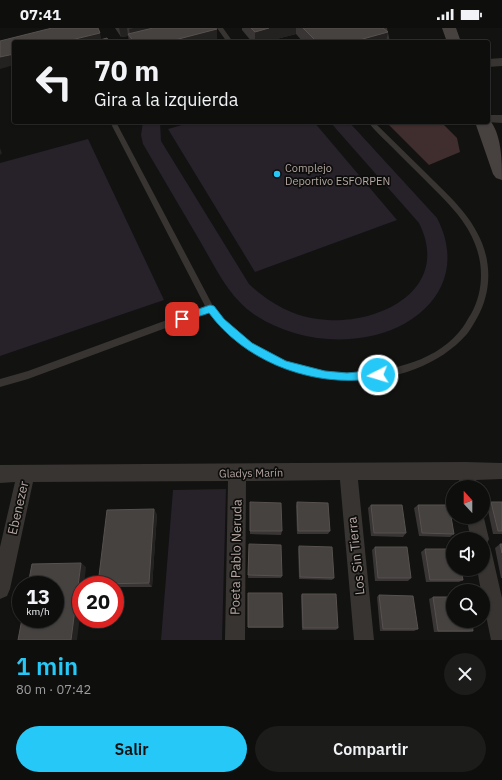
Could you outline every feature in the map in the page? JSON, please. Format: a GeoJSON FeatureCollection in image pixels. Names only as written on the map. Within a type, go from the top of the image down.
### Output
{"type":"FeatureCollection","features":[{"type":"Feature","properties":{"kind":"main road"},"geometry":{"type":"LineString","coordinates":[[449,28],[453,40]]}},
{"type":"Feature","properties":{"kind":"main road"},"geometry":{"type":"LineString","coordinates":[[484,124],[502,174]]}},
{"type":"Feature","properties":{"kind":"street"},"geometry":{"type":"LineString","coordinates":[[490,63],[502,62]]}},
{"type":"Feature","properties":{"kind":"street"},"geometry":{"type":"LineString","coordinates":[[490,119],[502,119]]}},
{"type":"Feature","properties":{"kind":"street","name":"Gladys Marín"},"geometry":{"type":"LineString","coordinates":[[0,474],[237,474],[348,472],[467,479],[502,471]]}},
{"type":"Feature","properties":{"kind":"street","name":"Los Sin Tierra"},"geometry":{"type":"LineString","coordinates":[[348,472],[364,640]]}},
{"type":"Feature","properties":{"kind":"street","name":"Ebenezer"},"geometry":{"type":"LineString","coordinates":[[0,589],[26,473]]}},
{"type":"Feature","properties":{"kind":"street","name":"Poeta Pablo Neruda"},"geometry":{"type":"LineString","coordinates":[[235,640],[237,474]]}},
{"type":"Feature","properties":{"kind":"street"},"geometry":{"type":"LineString","coordinates":[[488,576],[501,640]]}},
{"type":"Feature","properties":{"kind":"lane"},"geometry":{"type":"LineString","coordinates":[[220,28],[229,40]]}},
{"type":"Feature","properties":{"kind":"lane"},"geometry":{"type":"LineString","coordinates":[[384,28],[387,40]]}},
{"type":"Feature","properties":{"kind":"lane"},"geometry":{"type":"LineString","coordinates":[[114,124],[210,308],[234,335],[266,356],[304,371],[347,377],[375,375],[408,368],[442,351],[467,328],[482,301],[485,286],[484,257],[479,243],[465,218],[374,124]]}},
{"type":"Feature","properties":{"kind":"lane"},"geometry":{"type":"LineString","coordinates":[[0,383],[28,375],[210,308]]}},
{"type":"Feature","properties":{"kind":"shaded area"},"geometry":{"type":"Polygon","coordinates":[[[143,124],[160,124],[161,141],[249,284],[257,292],[286,310],[306,317],[328,320],[349,319],[370,315],[390,308],[406,297],[419,283],[426,266],[427,246],[419,223],[332,124],[351,124],[437,218],[445,240],[447,260],[444,279],[436,296],[423,310],[407,322],[388,331],[366,337],[352,339],[323,339],[294,333],[267,322],[245,307],[222,279],[143,144],[141,135],[143,124]]]}},
{"type":"Feature","properties":{"kind":"shaded area","name":"Complejo Deportivo ESFORPEN"},"geometry":{"type":"Polygon","coordinates":[[[185,124],[316,124],[397,220],[255,272],[168,129],[185,124]]]}},
{"type":"Feature","properties":{"kind":"shaded area"},"geometry":{"type":"Polygon","coordinates":[[[388,124],[443,124],[457,138],[460,152],[429,165],[388,124]]]}},
{"type":"Feature","properties":{"kind":"shaded area"},"geometry":{"type":"Polygon","coordinates":[[[88,139],[164,300],[0,356],[0,163],[88,139]]]}},
{"type":"Feature","properties":{"kind":"shaded area"},"geometry":{"type":"Polygon","coordinates":[[[226,489],[222,640],[161,640],[173,490],[226,489]]]}},
{"type":"Feature","properties":{"kind":"building"},"geometry":{"type":"Polygon","coordinates":[[[52,28],[98,28],[100,33],[71,40],[12,40],[12,54],[0,57],[0,41],[52,28]]]}},
{"type":"Feature","properties":{"kind":"building"},"geometry":{"type":"Polygon","coordinates":[[[153,28],[217,29],[175,40],[132,40],[128,34],[153,28]]]}},
{"type":"Feature","properties":{"kind":"building"},"geometry":{"type":"Polygon","coordinates":[[[251,28],[269,28],[255,32],[251,28]]]}},
{"type":"Feature","properties":{"kind":"building"},"geometry":{"type":"Polygon","coordinates":[[[303,28],[383,28],[388,32],[359,40],[315,40],[303,28]]]}},
{"type":"Feature","properties":{"kind":"building"},"geometry":{"type":"Polygon","coordinates":[[[250,502],[281,503],[282,531],[250,531],[250,502]]]}},
{"type":"Feature","properties":{"kind":"building"},"geometry":{"type":"Polygon","coordinates":[[[297,502],[328,503],[330,531],[298,531],[297,502]]]}},
{"type":"Feature","properties":{"kind":"building"},"geometry":{"type":"Polygon","coordinates":[[[491,502],[502,502],[502,531],[498,531],[491,502]]]}},
{"type":"Feature","properties":{"kind":"building"},"geometry":{"type":"Polygon","coordinates":[[[371,505],[402,505],[406,533],[374,533],[371,505]]]}},
{"type":"Feature","properties":{"kind":"building"},"geometry":{"type":"Polygon","coordinates":[[[418,505],[446,505],[446,524],[452,524],[454,532],[446,532],[446,534],[422,533],[418,505]]]}},
{"type":"Feature","properties":{"kind":"building"},"geometry":{"type":"Polygon","coordinates":[[[154,509],[149,583],[124,583],[124,576],[99,576],[107,510],[154,509]]]}},
{"type":"Feature","properties":{"kind":"building"},"geometry":{"type":"Polygon","coordinates":[[[249,544],[281,545],[282,576],[248,575],[249,544]]]}},
{"type":"Feature","properties":{"kind":"building"},"geometry":{"type":"Polygon","coordinates":[[[299,546],[332,547],[334,578],[300,577],[299,546]]]}},
{"type":"Feature","properties":{"kind":"building"},"geometry":{"type":"Polygon","coordinates":[[[375,547],[407,547],[411,578],[378,578],[375,547]]]}},
{"type":"Feature","properties":{"kind":"building"},"geometry":{"type":"Polygon","coordinates":[[[425,549],[446,549],[446,576],[462,576],[463,580],[430,580],[425,549]]]}},
{"type":"Feature","properties":{"kind":"building"},"geometry":{"type":"Polygon","coordinates":[[[81,563],[79,576],[72,576],[73,628],[71,640],[18,640],[20,628],[64,628],[64,576],[30,576],[32,564],[81,563]]]}},
{"type":"Feature","properties":{"kind":"building"},"geometry":{"type":"Polygon","coordinates":[[[248,593],[282,593],[283,627],[248,627],[248,593]]]}},
{"type":"Feature","properties":{"kind":"building"},"geometry":{"type":"Polygon","coordinates":[[[302,594],[336,594],[338,628],[303,628],[302,594]]]}},
{"type":"Feature","properties":{"kind":"building"},"geometry":{"type":"Polygon","coordinates":[[[379,595],[413,596],[418,629],[383,629],[379,595]]]}},
{"type":"Feature","properties":{"kind":"building"},"geometry":{"type":"Polygon","coordinates":[[[433,597],[446,597],[446,628],[473,628],[473,631],[438,631],[433,597]]]}},
{"type":"Feature","properties":{"kind":"place","name":"Complejo Deportivo ESFORPEN"},"geometry":{"type":"Point","coordinates":[277,174]}},
{"type":"Feature","properties":{"kind":"route"},"geometry":{"type":"LineString","coordinates":[[182,319],[210,308],[234,335],[249,346],[284,365],[325,375],[347,377],[378,375]]}}]}
